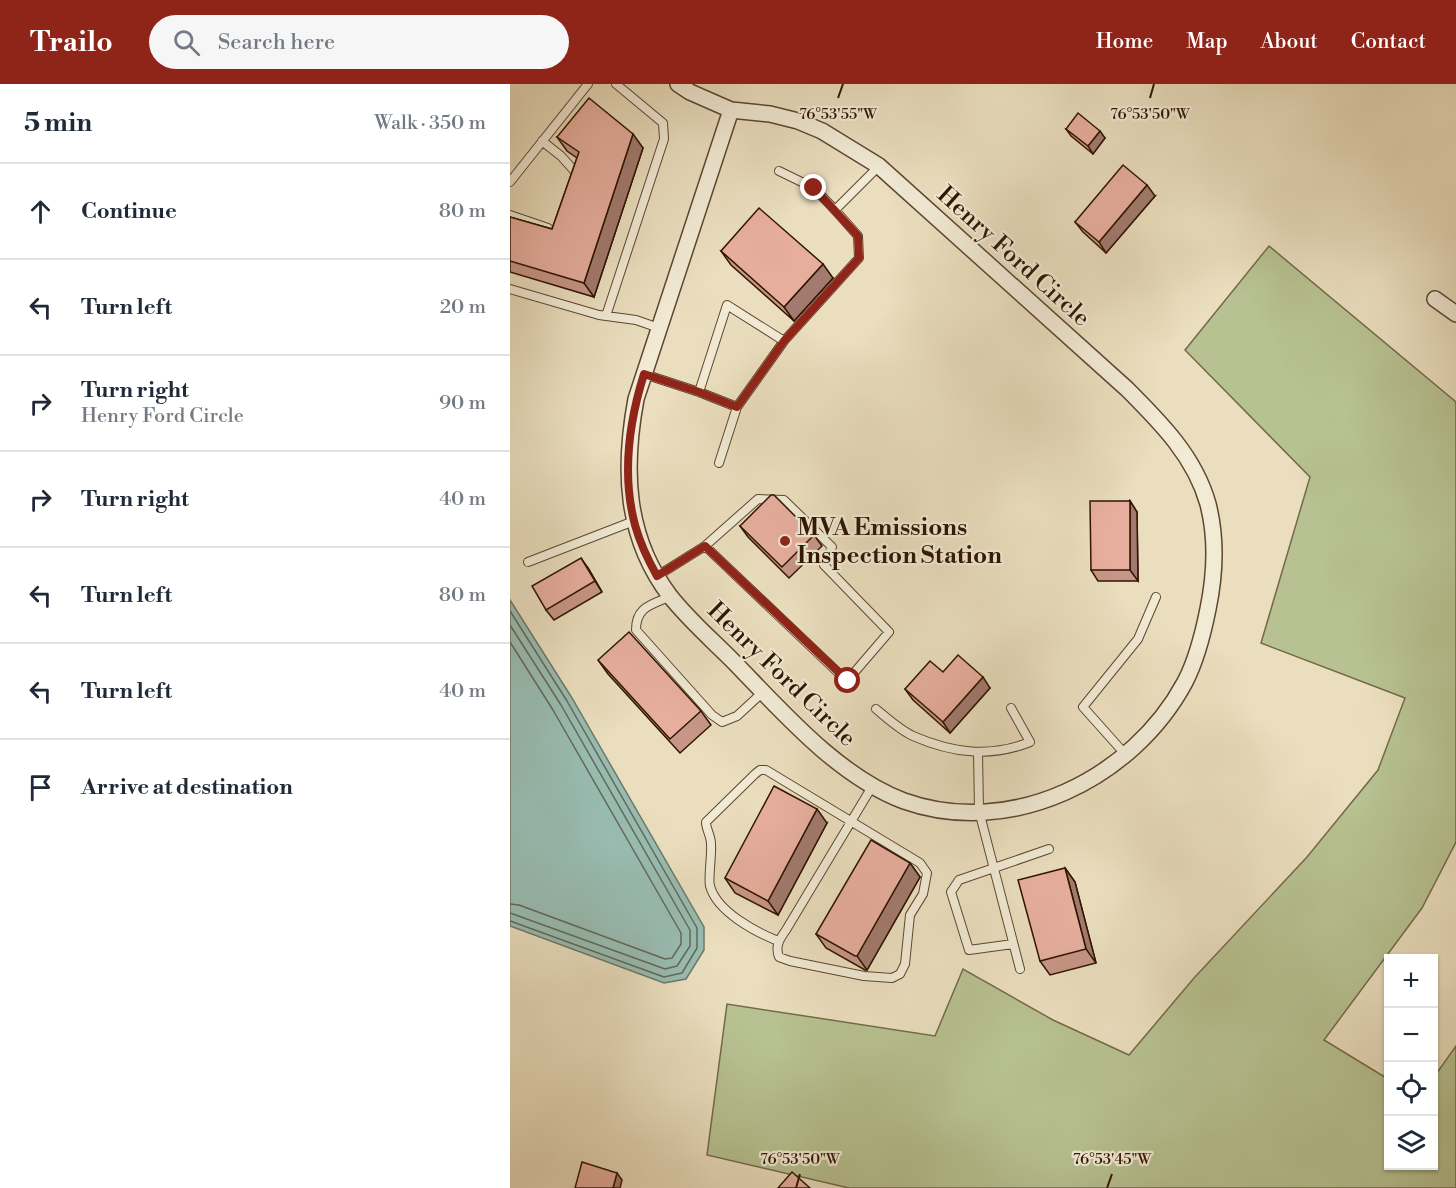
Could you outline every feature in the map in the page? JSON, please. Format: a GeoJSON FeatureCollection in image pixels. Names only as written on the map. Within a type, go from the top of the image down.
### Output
{"type":"FeatureCollection","features":[{"type":"Feature","properties":{"kind":"street","name":"Henry Ford Circle"},"geometry":{"type":"LineString","coordinates":[[678,84],[690,92],[731,110],[770,114],[798,121],[822,131],[879,166],[1128,389],[1188,458],[1208,504],[1214,542],[1214,574],[1203,634],[1192,668],[1170,708],[1152,731],[1126,755],[1085,783],[1057,795],[1010,809],[948,810],[901,800],[873,785],[835,759],[799,727],[671,596],[657,576],[643,548],[634,521],[628,466],[630,434],[636,399],[731,110]]}},
{"type":"Feature","properties":{"kind":"street"},"geometry":{"type":"LineString","coordinates":[[1435,299],[1456,314]]}},
{"type":"Feature","properties":{"kind":"lane"},"geometry":{"type":"LineString","coordinates":[[510,182],[588,84]]}},
{"type":"Feature","properties":{"kind":"lane"},"geometry":{"type":"LineString","coordinates":[[606,316],[664,139],[663,123],[616,84]]}},
{"type":"Feature","properties":{"kind":"lane"},"geometry":{"type":"LineString","coordinates":[[542,141],[579,174],[575,184]]}},
{"type":"Feature","properties":{"kind":"lane"},"geometry":{"type":"LineString","coordinates":[[835,210],[879,166]]}},
{"type":"Feature","properties":{"kind":"lane"},"geometry":{"type":"LineString","coordinates":[[719,463],[737,407],[784,341],[859,258],[858,236],[835,210],[814,188],[779,171]]}},
{"type":"Feature","properties":{"kind":"lane"},"geometry":{"type":"LineString","coordinates":[[510,215],[559,232]]}},
{"type":"Feature","properties":{"kind":"lane"},"geometry":{"type":"LineString","coordinates":[[510,289],[606,316],[636,320],[659,328]]}},
{"type":"Feature","properties":{"kind":"lane"},"geometry":{"type":"LineString","coordinates":[[699,392],[727,305],[784,341]]}},
{"type":"Feature","properties":{"kind":"lane"},"geometry":{"type":"LineString","coordinates":[[644,374],[737,407]]}},
{"type":"Feature","properties":{"kind":"lane"},"geometry":{"type":"LineString","coordinates":[[657,576],[705,546],[758,499],[784,500],[832,547],[825,565],[889,632],[848,681],[705,546]]}},
{"type":"Feature","properties":{"kind":"lane"},"geometry":{"type":"LineString","coordinates":[[528,562],[634,521]]}},
{"type":"Feature","properties":{"kind":"lane"},"geometry":{"type":"LineString","coordinates":[[671,596],[643,609],[636,618],[636,630],[712,715],[722,722],[737,716],[763,692]]}},
{"type":"Feature","properties":{"kind":"lane"},"geometry":{"type":"LineString","coordinates":[[1126,755],[1083,707],[1138,639],[1156,597]]}},
{"type":"Feature","properties":{"kind":"lane"},"geometry":{"type":"LineString","coordinates":[[876,709],[912,735],[945,746],[978,753],[1013,749],[1030,742],[1011,708]]}},
{"type":"Feature","properties":{"kind":"lane"},"geometry":{"type":"LineString","coordinates":[[978,753],[979,811],[1020,969]]}},
{"type":"Feature","properties":{"kind":"lane"},"geometry":{"type":"LineString","coordinates":[[778,941],[754,931],[718,903],[710,885],[711,836],[706,822],[760,770],[766,770],[850,822],[920,863],[927,873],[923,894],[910,915],[905,964],[900,974],[892,978],[864,976],[790,961],[779,957],[777,950],[778,941],[850,822],[873,785]]}},
{"type":"Feature","properties":{"kind":"lane"},"geometry":{"type":"LineString","coordinates":[[1013,944],[969,950],[951,892],[959,880],[1049,849]]}},
{"type":"Feature","properties":{"kind":"green space"},"geometry":{"type":"Polygon","coordinates":[[[1269,246],[1456,402],[1456,842],[1422,908],[1388,954],[1384,954],[1384,959],[1324,1040],[1384,1077],[1384,1170],[1438,1170],[1438,1071],[1456,1046],[1456,1188],[849,1188],[707,1155],[727,1004],[935,1036],[963,969],[1053,1020],[1129,1055],[1194,978],[1307,857],[1378,770],[1405,698],[1261,643],[1310,477],[1185,350],[1269,246]]]}},
{"type":"Feature","properties":{"kind":"water"},"geometry":{"type":"Polygon","coordinates":[[[510,600],[572,698],[704,927],[704,950],[686,979],[664,983],[510,926],[510,600]]]}},
{"type":"Feature","properties":{"kind":"building"},"geometry":{"type":"Polygon","coordinates":[[[589,98],[633,134],[584,283],[510,261],[510,217],[552,229],[579,152],[557,137],[589,98]]]}},
{"type":"Feature","properties":{"kind":"building"},"geometry":{"type":"Polygon","coordinates":[[[1078,113],[1100,131],[1088,146],[1066,129],[1078,113]]]}},
{"type":"Feature","properties":{"kind":"building"},"geometry":{"type":"Polygon","coordinates":[[[1123,165],[1147,185],[1099,242],[1075,222],[1123,165]]]}},
{"type":"Feature","properties":{"kind":"building"},"geometry":{"type":"Polygon","coordinates":[[[759,208],[823,264],[784,307],[721,251],[759,208]]]}},
{"type":"Feature","properties":{"kind":"building","name":"MVA Emissions Inspection Station"},"geometry":{"type":"Polygon","coordinates":[[[771,495],[774,495],[814,535],[782,567],[740,526],[771,495]]]}},
{"type":"Feature","properties":{"kind":"building"},"geometry":{"type":"Polygon","coordinates":[[[1090,501],[1130,501],[1130,570],[1091,570],[1090,501]]]}},
{"type":"Feature","properties":{"kind":"building"},"geometry":{"type":"Polygon","coordinates":[[[581,558],[595,581],[546,610],[532,586],[581,558]]]}},
{"type":"Feature","properties":{"kind":"building"},"geometry":{"type":"Polygon","coordinates":[[[629,632],[701,711],[670,739],[598,660],[629,632]]]}},
{"type":"Feature","properties":{"kind":"building"},"geometry":{"type":"Polygon","coordinates":[[[958,655],[983,677],[943,722],[905,689],[930,661],[943,672],[958,655]]]}},
{"type":"Feature","properties":{"kind":"building"},"geometry":{"type":"Polygon","coordinates":[[[774,786],[817,809],[768,901],[725,878],[774,786]]]}},
{"type":"Feature","properties":{"kind":"building"},"geometry":{"type":"Polygon","coordinates":[[[871,840],[910,863],[855,956],[816,934],[871,840]]]}},
{"type":"Feature","properties":{"kind":"building"},"geometry":{"type":"Polygon","coordinates":[[[1065,868],[1086,949],[1040,961],[1018,880],[1065,868]]]}},
{"type":"Feature","properties":{"kind":"building"},"geometry":{"type":"Polygon","coordinates":[[[582,1162],[617,1173],[613,1188],[575,1188],[582,1162]]]}},
{"type":"Feature","properties":{"kind":"building"},"geometry":{"type":"Polygon","coordinates":[[[792,1172],[810,1188],[778,1188],[792,1172]]]}},
{"type":"Feature","properties":{"kind":"place","name":"MVA Emissions Inspection Station"},"geometry":{"type":"Point","coordinates":[785,541]}},
{"type":"Feature","properties":{"kind":"route"},"geometry":{"type":"LineString","coordinates":[[814,188],[858,236],[859,258],[784,341],[737,407],[644,374],[636,399],[630,434],[628,466],[630,496],[634,524],[657,576],[705,546],[848,681]]}}]}
